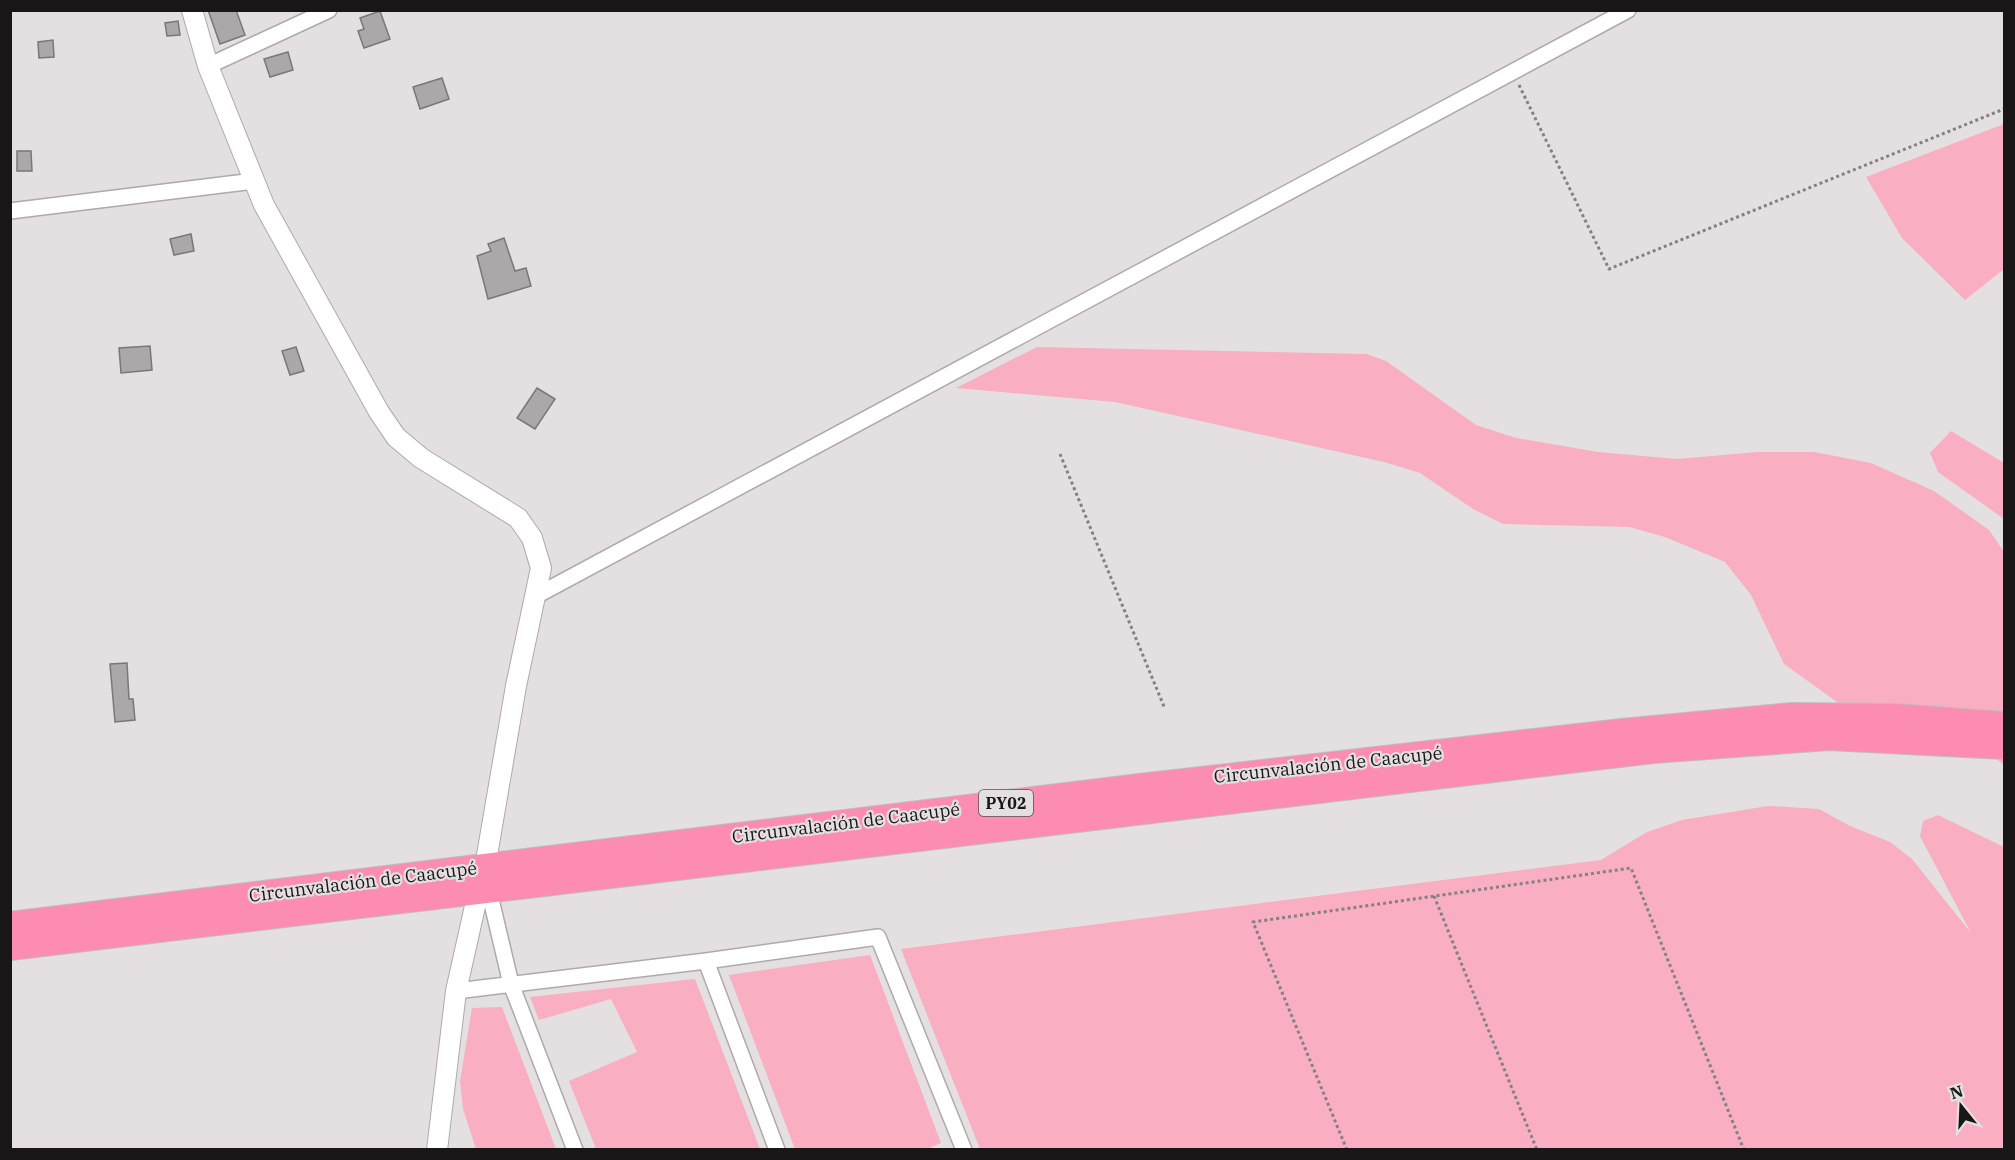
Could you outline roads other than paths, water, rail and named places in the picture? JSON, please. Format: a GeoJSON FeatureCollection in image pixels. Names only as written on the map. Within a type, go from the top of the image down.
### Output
{"type":"FeatureCollection","features":[{"type":"Feature","properties":{"kind":"highway","name":"Circunvalación de Caacupé"},"geometry":{"type":"LineString","coordinates":[[10,947],[484,884],[1128,788],[1622,732],[1780,717],[1896,717],[2004,725]]}},
{"type":"Feature","properties":{"kind":"highway","name":"Circunvalación de Caacupé"},"geometry":{"type":"LineString","coordinates":[[10,925],[484,884],[1653,750],[1829,737],[2004,746]]}},
{"type":"Feature","properties":{"kind":"street"},"geometry":{"type":"LineString","coordinates":[[192,10],[208,66],[269,215],[379,412],[396,437],[421,458],[518,518],[532,538],[541,568],[484,884],[456,991],[437,1149]]}},
{"type":"Feature","properties":{"kind":"street"},"geometry":{"type":"LineString","coordinates":[[208,66],[329,10]]}},
{"type":"Feature","properties":{"kind":"street"},"geometry":{"type":"LineString","coordinates":[[534,597],[1628,10]]}},
{"type":"Feature","properties":{"kind":"street"},"geometry":{"type":"LineString","coordinates":[[10,211],[254,181]]}},
{"type":"Feature","properties":{"kind":"street"},"geometry":{"type":"LineString","coordinates":[[484,884],[511,984],[575,1149]]}},
{"type":"Feature","properties":{"kind":"street"},"geometry":{"type":"LineString","coordinates":[[456,991],[706,961],[878,937],[964,1149]]}},
{"type":"Feature","properties":{"kind":"street"},"geometry":{"type":"LineString","coordinates":[[706,961],[777,1149]]}}]}
